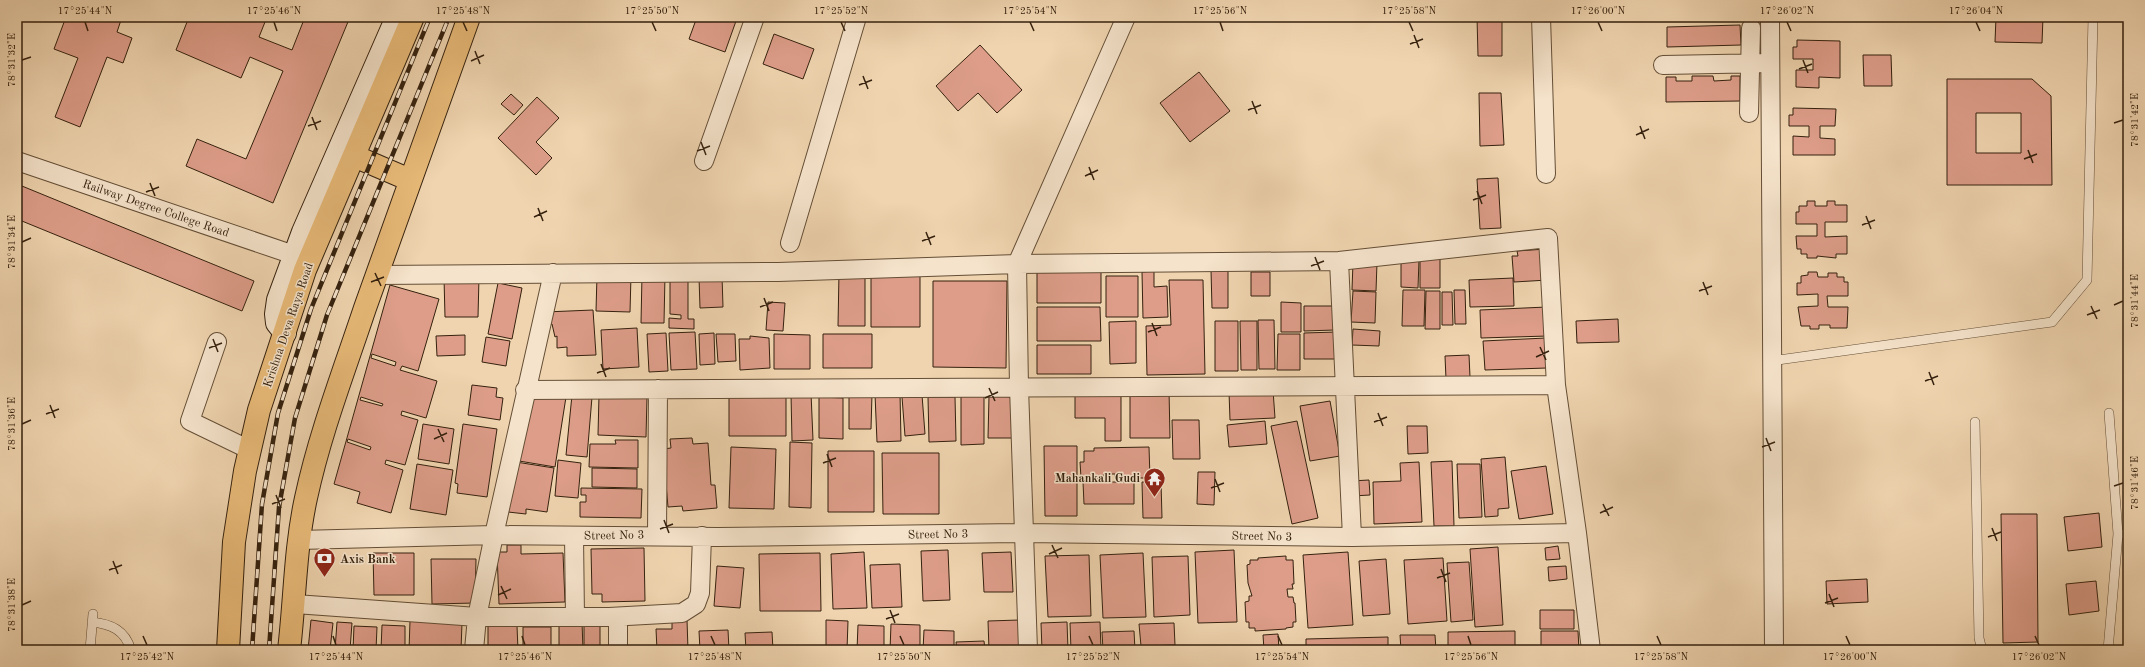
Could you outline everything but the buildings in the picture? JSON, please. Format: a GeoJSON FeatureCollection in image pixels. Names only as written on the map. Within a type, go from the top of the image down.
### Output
{"type":"FeatureCollection","features":[{"type":"Feature","properties":{"kind":"main road","name":"Krishna Deva Raya Road"},"geometry":{"type":"LineString","coordinates":[[228,650],[234,542],[250,450],[259,410],[305,270],[413,17]]}},
{"type":"Feature","properties":{"kind":"main road"},"geometry":{"type":"LineString","coordinates":[[289,650],[295,604],[299,540],[306,498],[330,411],[410,180],[469,17]]}},
{"type":"Feature","properties":{"kind":"main road"},"geometry":{"type":"LineString","coordinates":[[354,156],[410,180]]}},
{"type":"Feature","properties":{"kind":"street"},"geometry":{"type":"LineString","coordinates":[[285,333],[277,323],[276,314],[278,300],[303,232],[397,17]]}},
{"type":"Feature","properties":{"kind":"street"},"geometry":{"type":"LineString","coordinates":[[704,160],[755,17]]}},
{"type":"Feature","properties":{"kind":"street"},"geometry":{"type":"LineString","coordinates":[[790,243],[856,17]]}},
{"type":"Feature","properties":{"kind":"street"},"geometry":{"type":"LineString","coordinates":[[1028,650],[1019,387],[1018,264],[1126,17]]}},
{"type":"Feature","properties":{"kind":"street"},"geometry":{"type":"LineString","coordinates":[[1541,17],[1546,174]]}},
{"type":"Feature","properties":{"kind":"street"},"geometry":{"type":"LineString","coordinates":[[1770,17],[1774,650]]}},
{"type":"Feature","properties":{"kind":"street"},"geometry":{"type":"LineString","coordinates":[[1750,113],[1751,28]]}},
{"type":"Feature","properties":{"kind":"street"},"geometry":{"type":"LineString","coordinates":[[1663,65],[1770,64]]}},
{"type":"Feature","properties":{"kind":"street","name":"Railway Degree College Road"},"geometry":{"type":"LineString","coordinates":[[17,161],[294,256]]}},
{"type":"Feature","properties":{"kind":"street"},"geometry":{"type":"LineString","coordinates":[[377,276],[553,273],[778,272],[1018,264],[1339,261],[1548,238],[1556,385],[1577,532],[1591,650]]}},
{"type":"Feature","properties":{"kind":"street"},"geometry":{"type":"LineString","coordinates":[[1339,261],[1352,537]]}},
{"type":"Feature","properties":{"kind":"street"},"geometry":{"type":"LineString","coordinates":[[474,650],[477,617],[494,535],[525,390],[553,273]]}},
{"type":"Feature","properties":{"kind":"street"},"geometry":{"type":"LineString","coordinates":[[217,342],[190,422],[250,450]]}},
{"type":"Feature","properties":{"kind":"street"},"geometry":{"type":"LineString","coordinates":[[525,390],[1556,385]]}},
{"type":"Feature","properties":{"kind":"street"},"geometry":{"type":"LineString","coordinates":[[657,535],[658,390]]}},
{"type":"Feature","properties":{"kind":"street","name":"Street No 3"},"geometry":{"type":"LineString","coordinates":[[299,540],[494,535],[702,536],[1023,533],[1352,537],[1577,532]]}},
{"type":"Feature","properties":{"kind":"street"},"geometry":{"type":"LineString","coordinates":[[574,536],[575,617]]}},
{"type":"Feature","properties":{"kind":"street"},"geometry":{"type":"LineString","coordinates":[[295,604],[477,617],[618,617],[682,613],[696,604],[700,594],[702,536]]}},
{"type":"Feature","properties":{"kind":"street"},"geometry":{"type":"LineString","coordinates":[[618,617],[618,650]]}},
{"type":"Feature","properties":{"kind":"lane"},"geometry":{"type":"LineString","coordinates":[[1771,361],[2052,322],[2087,280],[2093,17]]}},
{"type":"Feature","properties":{"kind":"lane"},"geometry":{"type":"LineString","coordinates":[[2108,650],[2118,534],[2109,413]]}},
{"type":"Feature","properties":{"kind":"lane"},"geometry":{"type":"LineString","coordinates":[[1975,422],[1979,638],[1982,650]]}},
{"type":"Feature","properties":{"kind":"lane"},"geometry":{"type":"LineString","coordinates":[[2118,534],[2128,534]]}},
{"type":"Feature","properties":{"kind":"lane"},"geometry":{"type":"LineString","coordinates":[[90,650],[92,618],[118,629],[126,638],[131,650]]}},
{"type":"Feature","properties":{"kind":"railway"},"geometry":{"type":"LineString","coordinates":[[252,650],[262,504],[278,413],[311,309],[430,17]]}},
{"type":"Feature","properties":{"kind":"railway"},"geometry":{"type":"LineString","coordinates":[[269,650],[279,507],[295,418],[327,315],[449,17]]}},
{"type":"Feature","properties":{"kind":"place","name":"Mahankali Gudi"},"geometry":{"type":"Point","coordinates":[1155,498]}},
{"type":"Feature","properties":{"kind":"place","name":"Axis Bank"},"geometry":{"type":"Point","coordinates":[325,578]}}]}
